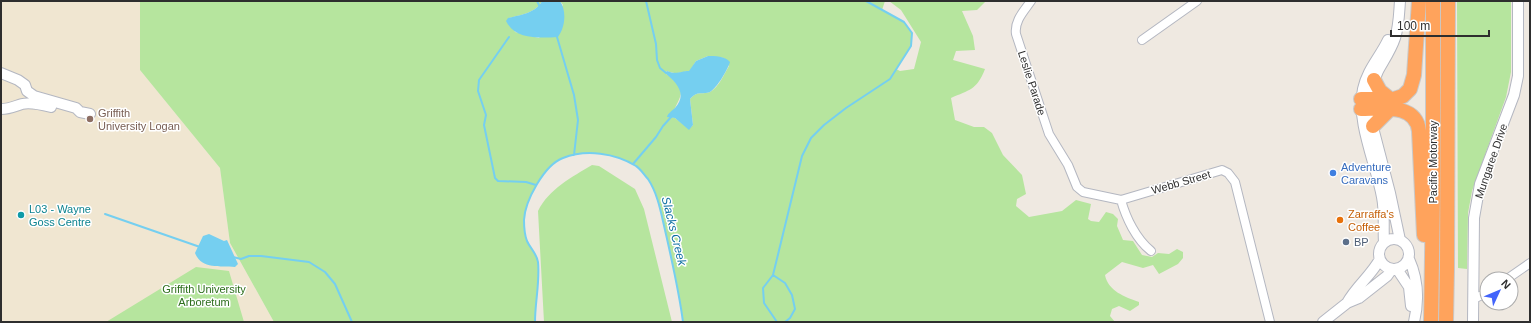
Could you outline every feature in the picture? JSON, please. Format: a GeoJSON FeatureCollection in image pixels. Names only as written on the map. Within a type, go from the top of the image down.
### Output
{"type":"FeatureCollection","features":[{"type":"Feature","properties":{"kind":"highway"},"geometry":{"type":"LineString","coordinates":[[1373,126],[1390,104],[1409,91],[1412,84],[1419,1]]}},
{"type":"Feature","properties":{"kind":"highway","name":"Pacific Motorway"},"geometry":{"type":"LineString","coordinates":[[1431,322],[1433,260],[1433,1]]}},
{"type":"Feature","properties":{"kind":"highway","name":"Pacific Motorway"},"geometry":{"type":"LineString","coordinates":[[1446,322],[1448,1]]}},
{"type":"Feature","properties":{"kind":"highway"},"geometry":{"type":"LineString","coordinates":[[1374,80],[1390,104],[1414,117],[1418,124],[1425,243],[1433,260]]}},
{"type":"Feature","properties":{"kind":"highway"},"geometry":{"type":"LineString","coordinates":[[1366,104],[1390,104]]}},
{"type":"Feature","properties":{"kind":"street","name":"Leslie Parade"},"geometry":{"type":"LineString","coordinates":[[1031,1],[1017,21],[1015,27],[1016,34],[1049,134],[1068,165]]}},
{"type":"Feature","properties":{"kind":"street"},"geometry":{"type":"LineString","coordinates":[[1142,40],[1197,1]]}},
{"type":"Feature","properties":{"kind":"street","name":"Mungaree Drive"},"geometry":{"type":"LineString","coordinates":[[1473,322],[1472,299],[1474,218],[1480,184],[1514,95],[1518,76],[1518,1]]}},
{"type":"Feature","properties":{"kind":"street"},"geometry":{"type":"LineString","coordinates":[[1399,4],[1399,24],[1395,39],[1374,80],[1366,104],[1390,193],[1400,240]]}},
{"type":"Feature","properties":{"kind":"street"},"geometry":{"type":"LineString","coordinates":[[1384,243],[1383,200],[1364,125],[1366,77],[1387,41],[1399,4]]}},
{"type":"Feature","properties":{"kind":"street"},"geometry":{"type":"LineString","coordinates":[[1,73],[18,80],[25,85],[27,91],[23,104]]}},
{"type":"Feature","properties":{"kind":"street"},"geometry":{"type":"LineString","coordinates":[[27,91],[34,96],[76,108],[80,112]]}},
{"type":"Feature","properties":{"kind":"street"},"geometry":{"type":"LineString","coordinates":[[1,109],[8,109],[23,104],[43,106],[75,113],[80,112],[90,114]]}},
{"type":"Feature","properties":{"kind":"street","name":"Webb Street"},"geometry":{"type":"LineString","coordinates":[[1068,165],[1077,187],[1083,192],[1121,200],[1222,170],[1228,173],[1235,182],[1270,322]]}},
{"type":"Feature","properties":{"kind":"street"},"geometry":{"type":"LineString","coordinates":[[1121,200],[1124,211],[1140,241],[1151,251]]}},
{"type":"Feature","properties":{"kind":"street"},"geometry":{"type":"LineString","coordinates":[[1323,322],[1347,303],[1359,298],[1395,269],[1405,266],[1410,254],[1407,245],[1400,240],[1391,239],[1384,243],[1379,250],[1380,259],[1384,266],[1395,269],[1409,287],[1411,313],[1414,322]]}},
{"type":"Feature","properties":{"kind":"street"},"geometry":{"type":"LineString","coordinates":[[1347,303],[1354,291],[1371,274],[1380,259]]}},
{"type":"Feature","properties":{"kind":"street"},"geometry":{"type":"LineString","coordinates":[[1409,259],[1414,269],[1417,292],[1414,322]]}},
{"type":"Feature","properties":{"kind":"street"},"geometry":{"type":"LineString","coordinates":[[1518,271],[1530,263]]}},
{"type":"Feature","properties":{"kind":"street"},"geometry":{"type":"LineString","coordinates":[[1472,299],[1479,296]]}},
{"type":"Feature","properties":{"kind":"shaded area","name":"Griffith University Logan"},"geometry":{"type":"Polygon","coordinates":[[[1,1],[140,1],[140,70],[220,168],[230,243],[274,322],[1,322],[1,1]]]}},
{"type":"Feature","properties":{"kind":"green space"},"geometry":{"type":"Polygon","coordinates":[[[140,1],[542,1],[532,11],[509,18],[515,32],[539,38],[563,5],[560,1],[885,1],[882,10],[904,22],[912,33],[911,46],[896,69],[900,71],[914,69],[921,42],[901,10],[889,1],[986,1],[977,10],[962,11],[973,36],[975,50],[956,51],[953,60],[985,69],[979,81],[972,88],[951,98],[955,120],[974,127],[984,127],[992,133],[1003,155],[1022,175],[1026,194],[1017,199],[1016,206],[1029,217],[1062,211],[1076,200],[1091,204],[1088,219],[1099,222],[1106,212],[1113,214],[1118,219],[1117,226],[1123,240],[1133,241],[1142,255],[1152,257],[1158,253],[1169,254],[1177,249],[1183,252],[1183,258],[1178,264],[1159,274],[1153,265],[1143,268],[1122,262],[1105,275],[1107,281],[1118,293],[1139,302],[1139,305],[1130,311],[1119,306],[1112,309],[1110,316],[1115,322],[683,322],[675,276],[657,197],[648,179],[638,167],[628,162],[610,155],[591,153],[572,155],[563,158],[549,168],[537,184],[525,212],[524,222],[526,239],[538,262],[535,322],[274,322],[230,243],[220,168],[140,70],[140,1]],[[708,56],[696,61],[690,71],[676,73],[667,71],[665,73],[678,85],[681,94],[671,117],[675,118],[689,129],[693,125],[690,99],[695,95],[710,92],[716,87],[729,66],[724,58],[708,56]]]}},
{"type":"Feature","properties":{"kind":"green space"},"geometry":{"type":"Polygon","coordinates":[[[1457,1],[1511,1],[1511,72],[1506,97],[1472,191],[1468,213],[1467,269],[1458,268],[1457,1]]]}},
{"type":"Feature","properties":{"kind":"green space"},"geometry":{"type":"Polygon","coordinates":[[[592,165],[599,166],[635,189],[644,209],[672,322],[544,322],[538,211],[548,196],[562,184],[592,165]]]}},
{"type":"Feature","properties":{"kind":"green space","name":"Griffith University Arboretum"},"geometry":{"type":"Polygon","coordinates":[[[196,267],[229,271],[244,322],[106,322],[196,267]]]}},
{"type":"Feature","properties":{"kind":"water"},"geometry":{"type":"Polygon","coordinates":[[[542,1],[560,1],[562,5],[564,10],[564,24],[558,37],[544,38],[522,35],[515,32],[510,27],[506,21],[508,18],[532,11],[542,1]]]}},
{"type":"Feature","properties":{"kind":"water"},"geometry":{"type":"Polygon","coordinates":[[[708,56],[723,57],[730,62],[722,78],[713,90],[707,93],[700,93],[690,99],[693,125],[689,130],[675,118],[667,117],[679,103],[680,93],[673,80],[665,73],[667,71],[676,73],[689,71],[696,61],[708,56]]]}},
{"type":"Feature","properties":{"kind":"water"},"geometry":{"type":"Polygon","coordinates":[[[209,234],[224,241],[227,240],[238,264],[235,267],[212,266],[202,262],[198,258],[195,253],[203,236],[209,234]]]}},
{"type":"Feature","properties":{"kind":"waterway"},"geometry":{"type":"LineString","coordinates":[[537,1],[540,7]]}},
{"type":"Feature","properties":{"kind":"waterway"},"geometry":{"type":"LineString","coordinates":[[646,1],[656,44],[657,60],[660,68],[666,73]]}},
{"type":"Feature","properties":{"kind":"waterway","name":"Slacks Creek"},"geometry":{"type":"LineString","coordinates":[[777,322],[764,303],[763,288],[773,275],[802,156],[811,138],[824,125],[846,108],[890,79],[911,46],[912,33],[904,22],[866,1]]}},
{"type":"Feature","properties":{"kind":"waterway"},"geometry":{"type":"LineString","coordinates":[[509,37],[479,80],[478,91],[486,115],[484,125],[495,178],[498,181],[526,182],[536,185]]}},
{"type":"Feature","properties":{"kind":"waterway"},"geometry":{"type":"LineString","coordinates":[[557,37],[574,95],[578,120],[574,155]]}},
{"type":"Feature","properties":{"kind":"waterway"},"geometry":{"type":"LineString","coordinates":[[633,164],[672,116]]}},
{"type":"Feature","properties":{"kind":"waterway","name":"Slacks Creek"},"geometry":{"type":"LineString","coordinates":[[535,322],[538,262],[527,241],[524,220],[525,212],[537,184],[549,168],[563,158],[572,155],[591,153],[610,155],[628,162],[639,168],[648,179],[657,197],[662,217],[683,322]]}},
{"type":"Feature","properties":{"kind":"waterway"},"geometry":{"type":"LineString","coordinates":[[105,214],[200,247]]}},
{"type":"Feature","properties":{"kind":"waterway"},"geometry":{"type":"LineString","coordinates":[[233,257],[241,259],[249,256],[261,256],[309,262],[325,272],[335,284],[352,322]]}},
{"type":"Feature","properties":{"kind":"waterway"},"geometry":{"type":"LineString","coordinates":[[773,275],[785,283],[792,295],[795,309],[790,318],[785,322]]}},
{"type":"Feature","properties":{"kind":"place","name":"Griffith University Logan"},"geometry":{"type":"Point","coordinates":[90,119]}},
{"type":"Feature","properties":{"kind":"place","name":"Adventure Caravans"},"geometry":{"type":"Point","coordinates":[1333,173]}},
{"type":"Feature","properties":{"kind":"place","name":"L03 - Wayne Goss Centre"},"geometry":{"type":"Point","coordinates":[21,215]}},
{"type":"Feature","properties":{"kind":"place","name":"Zarraffa's Coffee"},"geometry":{"type":"Point","coordinates":[1340,220]}},
{"type":"Feature","properties":{"kind":"place","name":"BP"},"geometry":{"type":"Point","coordinates":[1346,242]}}]}
